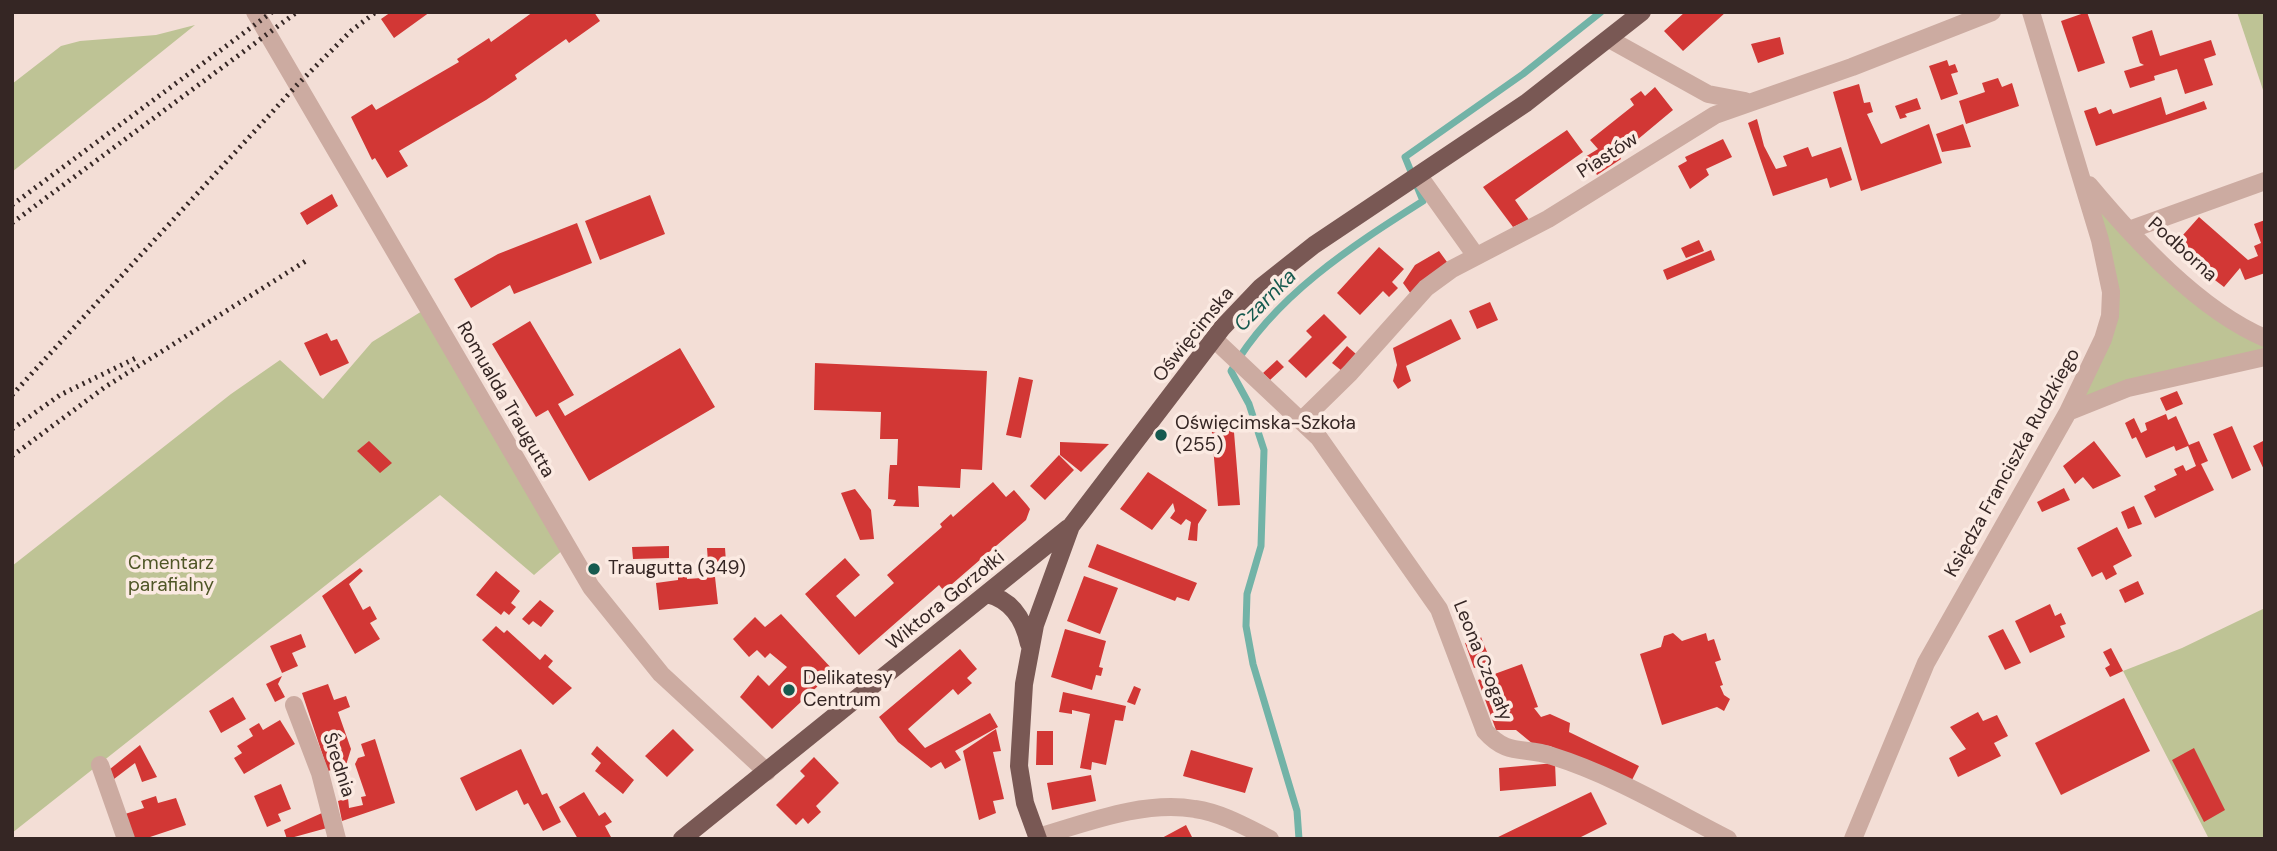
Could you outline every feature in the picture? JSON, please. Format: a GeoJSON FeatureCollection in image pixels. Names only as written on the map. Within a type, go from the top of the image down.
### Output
{"type":"FeatureCollection","features":[{"type":"Feature","properties":{"kind":"main road","name":"Oświęcimska"},"geometry":{"type":"LineString","coordinates":[[1038,838],[1025,803],[1020,766],[1024,684],[1030,647],[1048,583],[1071,526],[1236,311],[1279,271],[1526,103],[1642,12]]}},
{"type":"Feature","properties":{"kind":"main road","name":"Wiktora Gorzołki"},"geometry":{"type":"LineString","coordinates":[[682,839],[1071,526]]}},
{"type":"Feature","properties":{"kind":"main road"},"geometry":{"type":"LineString","coordinates":[[987,594],[1010,605],[1020,617],[1030,647]]}},
{"type":"Feature","properties":{"kind":"street","name":"Romualda Traugutta"},"geometry":{"type":"LineString","coordinates":[[255,12],[591,587],[661,674],[767,772]]}},
{"type":"Feature","properties":{"kind":"street","name":"Piastów"},"geometry":{"type":"LineString","coordinates":[[1301,421],[1350,373],[1426,288],[1476,256],[1548,219],[1682,133],[1748,102],[1852,67],[1992,12]]}},
{"type":"Feature","properties":{"kind":"street","name":"Księdza Franciszka Rudzkiego"},"geometry":{"type":"LineString","coordinates":[[1853,839],[1926,663],[2068,412],[2103,339],[2110,316],[2108,272],[2083,178],[2051,85],[2031,12]]}},
{"type":"Feature","properties":{"kind":"street"},"geometry":{"type":"LineString","coordinates":[[1609,39],[1708,94],[1748,102]]}},
{"type":"Feature","properties":{"kind":"street"},"geometry":{"type":"LineString","coordinates":[[1418,177],[1476,256]]}},
{"type":"Feature","properties":{"kind":"street","name":"Podborna"},"geometry":{"type":"LineString","coordinates":[[2083,178],[2129,230],[2209,304],[2265,338]]}},
{"type":"Feature","properties":{"kind":"street"},"geometry":{"type":"LineString","coordinates":[[2129,230],[2265,181]]}},
{"type":"Feature","properties":{"kind":"street","name":"Leona Czogały"},"geometry":{"type":"LineString","coordinates":[[1214,339],[1319,438],[1440,609],[1485,731],[1497,744],[1508,750],[1554,756],[1647,798],[1728,839]]}},
{"type":"Feature","properties":{"kind":"street"},"geometry":{"type":"LineString","coordinates":[[2068,412],[2128,388],[2265,357]]}},
{"type":"Feature","properties":{"kind":"street","name":"Średnia"},"geometry":{"type":"LineString","coordinates":[[293,705],[320,773],[337,839]]}},
{"type":"Feature","properties":{"kind":"street"},"geometry":{"type":"LineString","coordinates":[[100,765],[126,839]]}},
{"type":"Feature","properties":{"kind":"street"},"geometry":{"type":"LineString","coordinates":[[1038,838],[1104,818],[1167,807],[1195,808],[1224,816],[1270,839]]}},
{"type":"Feature","properties":{"kind":"green space"},"geometry":{"type":"Polygon","coordinates":[[[2237,12],[2265,12],[2263,90],[2237,12]]]}},
{"type":"Feature","properties":{"kind":"green space"},"geometry":{"type":"Polygon","coordinates":[[[195,25],[12,172],[12,84],[61,46],[80,41],[156,35],[195,25]]]}},
{"type":"Feature","properties":{"kind":"green space"},"geometry":{"type":"Polygon","coordinates":[[[2083,178],[2165,266],[2265,338],[2265,357],[2068,412],[2110,316],[2083,178]]]}},
{"type":"Feature","properties":{"kind":"green space","name":"Cmentarz parafialny"},"geometry":{"type":"Polygon","coordinates":[[[427,308],[565,548],[534,575],[440,495],[12,833],[12,566],[231,394],[280,360],[323,399],[372,342],[427,308]]]}},
{"type":"Feature","properties":{"kind":"green space"},"geometry":{"type":"Polygon","coordinates":[[[2265,608],[2265,839],[2209,839],[2123,671],[2182,648],[2265,608]]]}},
{"type":"Feature","properties":{"kind":"building"},"geometry":{"type":"Polygon","coordinates":[[[391,12],[430,12],[394,38],[381,19],[391,12]]]}},
{"type":"Feature","properties":{"kind":"building"},"geometry":{"type":"Polygon","coordinates":[[[533,12],[594,12],[600,21],[569,43],[566,39],[515,75],[517,79],[486,100],[399,151],[408,166],[387,178],[375,158],[372,160],[351,117],[372,104],[376,110],[383,106],[459,62],[457,59],[489,38],[491,42],[533,12]]]}},
{"type":"Feature","properties":{"kind":"building"},"geometry":{"type":"Polygon","coordinates":[[[1685,12],[1726,12],[1683,51],[1664,31],[1685,12]]]}},
{"type":"Feature","properties":{"kind":"building"},"geometry":{"type":"Polygon","coordinates":[[[2087,12],[2105,63],[2078,72],[2061,21],[2087,12]]]}},
{"type":"Feature","properties":{"kind":"building"},"geometry":{"type":"Polygon","coordinates":[[[2152,30],[2160,56],[2211,40],[2216,55],[2204,59],[2213,85],[2185,94],[2177,69],[2154,76],[2155,80],[2130,88],[2124,71],[2144,65],[2140,63],[2132,37],[2152,30]]]}},
{"type":"Feature","properties":{"kind":"building"},"geometry":{"type":"Polygon","coordinates":[[[1780,37],[1784,54],[1758,63],[1751,44],[1780,37]]]}},
{"type":"Feature","properties":{"kind":"building"},"geometry":{"type":"Polygon","coordinates":[[[1947,60],[1949,66],[1955,64],[1958,72],[1951,74],[1958,94],[1941,100],[1929,66],[1947,60]]]}},
{"type":"Feature","properties":{"kind":"building"},"geometry":{"type":"Polygon","coordinates":[[[1998,78],[2002,87],[2012,83],[2019,106],[1966,124],[1959,101],[1985,92],[1982,83],[1998,78]]]}},
{"type":"Feature","properties":{"kind":"building"},"geometry":{"type":"Polygon","coordinates":[[[1859,84],[1864,103],[1870,102],[1873,112],[1867,114],[1881,144],[1929,124],[1942,163],[1861,191],[1833,92],[1859,84]]]}},
{"type":"Feature","properties":{"kind":"building"},"geometry":{"type":"Polygon","coordinates":[[[1655,87],[1673,110],[1619,155],[1621,159],[1597,175],[1585,157],[1598,149],[1590,140],[1634,105],[1630,99],[1641,91],[1645,96],[1655,87]]]}},
{"type":"Feature","properties":{"kind":"building"},"geometry":{"type":"Polygon","coordinates":[[[2161,97],[2166,115],[2204,101],[2207,109],[2096,146],[2084,111],[2096,107],[2099,114],[2111,109],[2113,114],[2161,97]]]}},
{"type":"Feature","properties":{"kind":"building"},"geometry":{"type":"Polygon","coordinates":[[[1917,98],[1921,109],[1905,114],[1907,117],[1900,119],[1895,106],[1917,98]]]}},
{"type":"Feature","properties":{"kind":"building"},"geometry":{"type":"Polygon","coordinates":[[[1757,119],[1764,146],[1776,169],[1787,166],[1783,156],[1808,147],[1812,157],[1841,147],[1852,180],[1830,188],[1827,178],[1773,196],[1748,123],[1757,119]]]}},
{"type":"Feature","properties":{"kind":"building"},"geometry":{"type":"Polygon","coordinates":[[[1963,124],[1971,147],[1942,152],[1936,134],[1963,124]]]}},
{"type":"Feature","properties":{"kind":"building"},"geometry":{"type":"Polygon","coordinates":[[[1567,130],[1583,152],[1515,200],[1529,220],[1513,227],[1483,187],[1567,130]]]}},
{"type":"Feature","properties":{"kind":"building"},"geometry":{"type":"Polygon","coordinates":[[[1723,139],[1732,157],[1706,169],[1709,175],[1690,189],[1678,166],[1687,161],[1685,157],[1723,139]]]}},
{"type":"Feature","properties":{"kind":"building"},"geometry":{"type":"Polygon","coordinates":[[[332,194],[338,206],[307,225],[300,213],[332,194]]]}},
{"type":"Feature","properties":{"kind":"building"},"geometry":{"type":"Polygon","coordinates":[[[650,195],[665,234],[600,260],[585,221],[650,195]]]}},
{"type":"Feature","properties":{"kind":"building"},"geometry":{"type":"Polygon","coordinates":[[[2199,217],[2248,260],[2258,256],[2254,246],[2261,243],[2254,224],[2265,220],[2265,273],[2245,280],[2240,268],[2224,287],[2207,274],[2175,244],[2199,217]]]}},
{"type":"Feature","properties":{"kind":"building"},"geometry":{"type":"Polygon","coordinates":[[[577,223],[592,263],[514,294],[510,285],[471,308],[454,279],[498,254],[577,223]]]}},
{"type":"Feature","properties":{"kind":"building"},"geometry":{"type":"Polygon","coordinates":[[[1699,240],[1704,251],[1686,258],[1681,248],[1699,240]]]}},
{"type":"Feature","properties":{"kind":"building"},"geometry":{"type":"Polygon","coordinates":[[[1379,247],[1404,269],[1392,282],[1398,288],[1389,297],[1383,291],[1360,315],[1337,293],[1379,247]]]}},
{"type":"Feature","properties":{"kind":"building"},"geometry":{"type":"Polygon","coordinates":[[[1711,250],[1715,260],[1667,280],[1663,270],[1711,250]]]}},
{"type":"Feature","properties":{"kind":"building"},"geometry":{"type":"Polygon","coordinates":[[[1439,251],[1447,262],[1411,294],[1403,283],[1415,265],[1439,251]]]}},
{"type":"Feature","properties":{"kind":"building"},"geometry":{"type":"Polygon","coordinates":[[[1490,302],[1498,320],[1477,329],[1469,311],[1490,302]]]}},
{"type":"Feature","properties":{"kind":"building"},"geometry":{"type":"Polygon","coordinates":[[[1324,314],[1347,337],[1306,378],[1288,361],[1312,337],[1306,331],[1324,314]]]}},
{"type":"Feature","properties":{"kind":"building"},"geometry":{"type":"Polygon","coordinates":[[[1451,319],[1461,339],[1406,366],[1411,381],[1398,389],[1393,381],[1397,365],[1393,348],[1451,319]]]}},
{"type":"Feature","properties":{"kind":"building"},"geometry":{"type":"Polygon","coordinates":[[[530,321],[574,395],[558,404],[565,416],[680,348],[715,407],[589,481],[548,410],[536,417],[492,344],[530,321]]]}},
{"type":"Feature","properties":{"kind":"building"},"geometry":{"type":"Polygon","coordinates":[[[327,333],[331,341],[337,339],[349,363],[320,376],[304,343],[327,333]]]}},
{"type":"Feature","properties":{"kind":"building"},"geometry":{"type":"Polygon","coordinates":[[[1347,346],[1356,354],[1342,371],[1332,363],[1347,346]]]}},
{"type":"Feature","properties":{"kind":"building"},"geometry":{"type":"Polygon","coordinates":[[[1277,360],[1284,367],[1270,380],[1263,373],[1277,360]]]}},
{"type":"Feature","properties":{"kind":"building"},"geometry":{"type":"Polygon","coordinates":[[[815,363],[987,371],[982,470],[961,469],[960,488],[918,486],[919,507],[893,506],[896,500],[888,499],[889,475],[890,465],[897,465],[898,439],[880,439],[881,412],[814,410],[815,363]]]}},
{"type":"Feature","properties":{"kind":"building"},"geometry":{"type":"Polygon","coordinates":[[[1019,377],[1033,380],[1021,438],[1006,435],[1019,377]]]}},
{"type":"Feature","properties":{"kind":"building"},"geometry":{"type":"Polygon","coordinates":[[[2177,391],[2183,404],[2166,411],[2160,398],[2177,391]]]}},
{"type":"Feature","properties":{"kind":"building"},"geometry":{"type":"Polygon","coordinates":[[[2166,414],[2168,420],[2176,416],[2189,445],[2199,441],[2208,461],[2201,464],[2214,490],[2155,518],[2144,496],[2156,490],[2154,486],[2177,475],[2174,469],[2183,465],[2186,471],[2196,466],[2188,446],[2176,451],[2174,446],[2146,458],[2136,437],[2132,439],[2125,423],[2134,418],[2141,433],[2147,430],[2145,423],[2166,414]]]}},
{"type":"Feature","properties":{"kind":"building"},"geometry":{"type":"Polygon","coordinates":[[[1233,420],[1240,505],[1218,506],[1211,422],[1233,420]]]}},
{"type":"Feature","properties":{"kind":"building"},"geometry":{"type":"Polygon","coordinates":[[[2232,426],[2251,470],[2232,479],[2213,434],[2232,426]]]}},
{"type":"Feature","properties":{"kind":"building"},"geometry":{"type":"Polygon","coordinates":[[[2265,440],[2265,472],[2253,446],[2265,440]]]}},
{"type":"Feature","properties":{"kind":"building"},"geometry":{"type":"Polygon","coordinates":[[[369,441],[392,463],[380,473],[357,451],[369,441]]]}},
{"type":"Feature","properties":{"kind":"building"},"geometry":{"type":"Polygon","coordinates":[[[2094,441],[2121,476],[2093,489],[2083,477],[2075,484],[2063,466],[2094,441]]]}},
{"type":"Feature","properties":{"kind":"building"},"geometry":{"type":"Polygon","coordinates":[[[1060,442],[1109,444],[1081,472],[1060,455],[1060,442]]]}},
{"type":"Feature","properties":{"kind":"building"},"geometry":{"type":"Polygon","coordinates":[[[1059,455],[1074,470],[1045,500],[1030,486],[1059,455]]]}},
{"type":"Feature","properties":{"kind":"building"},"geometry":{"type":"Polygon","coordinates":[[[1148,472],[1207,510],[1198,524],[1197,541],[1188,540],[1191,522],[1186,519],[1181,525],[1170,518],[1175,511],[1173,503],[1152,530],[1120,509],[1148,472]]]}},
{"type":"Feature","properties":{"kind":"building"},"geometry":{"type":"Polygon","coordinates":[[[993,482],[1006,497],[1014,490],[1030,509],[1026,520],[944,591],[939,585],[859,655],[805,594],[845,558],[860,575],[836,596],[855,617],[894,583],[887,575],[942,527],[940,524],[951,514],[953,517],[993,482]]]}},
{"type":"Feature","properties":{"kind":"building"},"geometry":{"type":"Polygon","coordinates":[[[2064,488],[2070,500],[2042,512],[2037,502],[2064,488]]]}},
{"type":"Feature","properties":{"kind":"building"},"geometry":{"type":"Polygon","coordinates":[[[855,489],[871,510],[874,539],[860,540],[841,493],[855,489]]]}},
{"type":"Feature","properties":{"kind":"building"},"geometry":{"type":"Polygon","coordinates":[[[2134,506],[2142,524],[2128,529],[2121,512],[2134,506]]]}},
{"type":"Feature","properties":{"kind":"building"},"geometry":{"type":"Polygon","coordinates":[[[2117,527],[2132,556],[2113,566],[2117,574],[2106,580],[2102,572],[2092,577],[2077,548],[2117,527]]]}},
{"type":"Feature","properties":{"kind":"building"},"geometry":{"type":"Polygon","coordinates":[[[1097,544],[1197,583],[1189,601],[1177,597],[1175,601],[1088,567],[1097,544]]]}},
{"type":"Feature","properties":{"kind":"building"},"geometry":{"type":"Polygon","coordinates":[[[669,546],[669,558],[633,559],[632,547],[669,546]]]}},
{"type":"Feature","properties":{"kind":"building"},"geometry":{"type":"Polygon","coordinates":[[[707,548],[725,548],[726,562],[708,562],[707,548]]]}},
{"type":"Feature","properties":{"kind":"building"},"geometry":{"type":"Polygon","coordinates":[[[360,568],[363,571],[349,584],[363,610],[370,606],[377,619],[370,623],[380,639],[355,654],[322,596],[360,568]]]}},
{"type":"Feature","properties":{"kind":"building"},"geometry":{"type":"Polygon","coordinates":[[[496,571],[520,591],[511,603],[516,607],[509,615],[504,611],[501,615],[476,595],[496,571]]]}},
{"type":"Feature","properties":{"kind":"building"},"geometry":{"type":"Polygon","coordinates":[[[687,572],[687,579],[715,577],[718,604],[659,610],[656,583],[678,580],[678,573],[687,572]]]}},
{"type":"Feature","properties":{"kind":"building"},"geometry":{"type":"Polygon","coordinates":[[[1084,576],[1118,588],[1100,634],[1067,621],[1084,576]]]}},
{"type":"Feature","properties":{"kind":"building"},"geometry":{"type":"Polygon","coordinates":[[[2138,581],[2144,594],[2125,603],[2119,590],[2138,581]]]}},
{"type":"Feature","properties":{"kind":"building"},"geometry":{"type":"Polygon","coordinates":[[[540,600],[554,611],[541,627],[533,621],[529,625],[522,619],[540,600]]]}},
{"type":"Feature","properties":{"kind":"building"},"geometry":{"type":"Polygon","coordinates":[[[2050,604],[2055,616],[2061,613],[2066,624],[2060,626],[2065,637],[2030,653],[2015,621],[2050,604]]]}},
{"type":"Feature","properties":{"kind":"building"},"geometry":{"type":"Polygon","coordinates":[[[781,614],[834,671],[772,729],[740,697],[758,675],[769,686],[787,667],[770,653],[765,658],[757,650],[749,657],[733,639],[755,617],[765,627],[781,614]]]}},
{"type":"Feature","properties":{"kind":"building"},"geometry":{"type":"Polygon","coordinates":[[[496,626],[504,633],[507,630],[540,660],[545,654],[553,661],[548,667],[572,688],[553,705],[482,640],[496,626]]]}},
{"type":"Feature","properties":{"kind":"building"},"geometry":{"type":"Polygon","coordinates":[[[1065,629],[1106,641],[1099,667],[1103,668],[1101,676],[1096,675],[1092,690],[1051,677],[1065,629]]]}},
{"type":"Feature","properties":{"kind":"building"},"geometry":{"type":"Polygon","coordinates":[[[2003,629],[2021,663],[2005,670],[1988,636],[2003,629]]]}},
{"type":"Feature","properties":{"kind":"building"},"geometry":{"type":"Polygon","coordinates":[[[1673,633],[1682,641],[1706,633],[1708,641],[1714,639],[1721,660],[1715,662],[1723,685],[1720,686],[1724,695],[1730,699],[1724,711],[1717,707],[1662,725],[1640,654],[1661,647],[1664,636],[1673,633]]]}},
{"type":"Feature","properties":{"kind":"building"},"geometry":{"type":"Polygon","coordinates":[[[301,634],[306,647],[292,653],[298,666],[282,673],[270,646],[301,634]]]}},
{"type":"Feature","properties":{"kind":"building"},"geometry":{"type":"Polygon","coordinates":[[[1481,637],[1491,662],[1474,668],[1465,643],[1481,637]]]}},
{"type":"Feature","properties":{"kind":"building"},"geometry":{"type":"Polygon","coordinates":[[[2111,648],[2123,671],[2110,677],[2105,668],[2110,665],[2103,652],[2111,648]]]}},
{"type":"Feature","properties":{"kind":"building"},"geometry":{"type":"Polygon","coordinates":[[[960,649],[977,669],[967,678],[972,683],[958,695],[953,689],[908,729],[925,748],[990,713],[998,727],[955,751],[961,760],[945,769],[941,762],[931,768],[898,742],[879,717],[960,649]]]}},
{"type":"Feature","properties":{"kind":"building"},"geometry":{"type":"Polygon","coordinates":[[[1522,664],[1538,707],[1534,708],[1541,717],[1550,714],[1570,723],[1569,732],[1639,766],[1630,784],[1550,746],[1533,744],[1516,730],[1496,730],[1478,680],[1522,664]]]}},
{"type":"Feature","properties":{"kind":"building"},"geometry":{"type":"Polygon","coordinates":[[[282,676],[278,684],[285,697],[275,702],[266,684],[282,676]]]}},
{"type":"Feature","properties":{"kind":"building"},"geometry":{"type":"Polygon","coordinates":[[[328,684],[334,700],[346,696],[350,707],[338,712],[351,749],[346,765],[328,771],[302,693],[328,684]]]}},
{"type":"Feature","properties":{"kind":"building"},"geometry":{"type":"Polygon","coordinates":[[[1134,686],[1141,689],[1135,705],[1127,702],[1134,686]]]}},
{"type":"Feature","properties":{"kind":"building"},"geometry":{"type":"Polygon","coordinates":[[[1063,692],[1126,706],[1123,721],[1115,720],[1106,765],[1092,762],[1091,770],[1080,768],[1090,714],[1072,710],[1072,714],[1059,712],[1063,692]]]}},
{"type":"Feature","properties":{"kind":"building"},"geometry":{"type":"Polygon","coordinates":[[[233,697],[246,719],[221,733],[209,711],[233,697]]]}},
{"type":"Feature","properties":{"kind":"building"},"geometry":{"type":"Polygon","coordinates":[[[2124,698],[2150,751],[2061,795],[2035,743],[2124,698]]]}},
{"type":"Feature","properties":{"kind":"building"},"geometry":{"type":"Polygon","coordinates":[[[1978,712],[1983,721],[1997,715],[2008,736],[1994,743],[2001,756],[1958,777],[1949,758],[1966,749],[1950,727],[1978,712]]]}},
{"type":"Feature","properties":{"kind":"building"},"geometry":{"type":"Polygon","coordinates":[[[280,720],[295,744],[244,774],[234,758],[242,753],[237,746],[253,736],[249,729],[259,723],[263,730],[280,720]]]}},
{"type":"Feature","properties":{"kind":"building"},"geometry":{"type":"Polygon","coordinates":[[[673,729],[694,750],[667,777],[645,756],[673,729]]]}},
{"type":"Feature","properties":{"kind":"building"},"geometry":{"type":"Polygon","coordinates":[[[996,729],[1001,751],[993,752],[1004,799],[993,801],[996,813],[979,820],[963,751],[996,729]]]}},
{"type":"Feature","properties":{"kind":"building"},"geometry":{"type":"Polygon","coordinates":[[[1037,731],[1053,731],[1053,765],[1036,765],[1037,731]]]}},
{"type":"Feature","properties":{"kind":"building"},"geometry":{"type":"Polygon","coordinates":[[[375,739],[395,803],[342,821],[338,801],[348,798],[349,808],[363,805],[361,797],[366,796],[355,764],[358,758],[365,756],[361,744],[375,739]]]}},
{"type":"Feature","properties":{"kind":"building"},"geometry":{"type":"Polygon","coordinates":[[[140,745],[157,777],[142,782],[135,763],[114,779],[110,769],[140,745]]]}},
{"type":"Feature","properties":{"kind":"building"},"geometry":{"type":"Polygon","coordinates":[[[597,746],[634,780],[623,794],[595,771],[601,763],[591,754],[597,746]]]}},
{"type":"Feature","properties":{"kind":"building"},"geometry":{"type":"Polygon","coordinates":[[[2194,748],[2225,810],[2204,822],[2172,760],[2194,748]]]}},
{"type":"Feature","properties":{"kind":"building"},"geometry":{"type":"Polygon","coordinates":[[[521,749],[542,795],[547,793],[561,822],[543,831],[528,803],[524,805],[517,790],[476,811],[460,778],[521,749]]]}},
{"type":"Feature","properties":{"kind":"building"},"geometry":{"type":"Polygon","coordinates":[[[1191,750],[1253,768],[1245,793],[1183,776],[1191,750]]]}},
{"type":"Feature","properties":{"kind":"building"},"geometry":{"type":"Polygon","coordinates":[[[814,757],[839,783],[816,806],[821,812],[808,824],[803,818],[796,825],[776,805],[805,776],[800,771],[814,757]]]}},
{"type":"Feature","properties":{"kind":"building"},"geometry":{"type":"Polygon","coordinates":[[[1555,763],[1556,786],[1500,791],[1499,768],[1555,763]]]}},
{"type":"Feature","properties":{"kind":"building"},"geometry":{"type":"Polygon","coordinates":[[[1091,775],[1096,801],[1052,810],[1047,783],[1091,775]]]}},
{"type":"Feature","properties":{"kind":"building"},"geometry":{"type":"Polygon","coordinates":[[[281,784],[291,809],[278,814],[281,821],[267,827],[254,796],[281,784]]]}},
{"type":"Feature","properties":{"kind":"building"},"geometry":{"type":"Polygon","coordinates":[[[584,792],[599,816],[605,812],[612,822],[605,826],[612,839],[578,839],[559,807],[584,792]]]}},
{"type":"Feature","properties":{"kind":"building"},"geometry":{"type":"Polygon","coordinates":[[[1591,792],[1607,824],[1577,839],[1494,839],[1591,792]]]}},
{"type":"Feature","properties":{"kind":"building"},"geometry":{"type":"Polygon","coordinates":[[[156,796],[158,803],[176,798],[186,825],[144,839],[133,839],[125,814],[144,808],[141,801],[156,796]]]}},
{"type":"Feature","properties":{"kind":"building"},"geometry":{"type":"Polygon","coordinates":[[[322,813],[327,828],[287,839],[284,830],[322,813]]]}},
{"type":"Feature","properties":{"kind":"building"},"geometry":{"type":"Polygon","coordinates":[[[1186,825],[1193,839],[1160,839],[1186,825]]]}},
{"type":"Feature","properties":{"kind":"waterway","name":"Czarnka"},"geometry":{"type":"LineString","coordinates":[[1299,839],[1297,811],[1253,664],[1246,626],[1247,594],[1261,546],[1264,450],[1249,404],[1231,371],[1269,319],[1292,296],[1342,255],[1423,201],[1405,157],[1523,74],[1601,12]]}},
{"type":"Feature","properties":{"kind":"railway"},"geometry":{"type":"LineString","coordinates":[[12,205],[272,12]]}},
{"type":"Feature","properties":{"kind":"railway"},"geometry":{"type":"LineString","coordinates":[[12,223],[297,12]]}},
{"type":"Feature","properties":{"kind":"railway"},"geometry":{"type":"LineString","coordinates":[[12,395],[297,85],[351,31],[376,12]]}},
{"type":"Feature","properties":{"kind":"railway"},"geometry":{"type":"LineString","coordinates":[[12,456],[105,387],[309,259]]}},
{"type":"Feature","properties":{"kind":"railway"},"geometry":{"type":"LineString","coordinates":[[12,429],[60,395],[136,358]]}},
{"type":"Feature","properties":{"kind":"place","name":"Oświęcimska-Szkoła (255)"},"geometry":{"type":"Point","coordinates":[1161,435]}},
{"type":"Feature","properties":{"kind":"place","name":"Traugutta (349)"},"geometry":{"type":"Point","coordinates":[594,569]}},
{"type":"Feature","properties":{"kind":"place","name":"Delikatesy Centrum"},"geometry":{"type":"Point","coordinates":[789,690]}}]}
